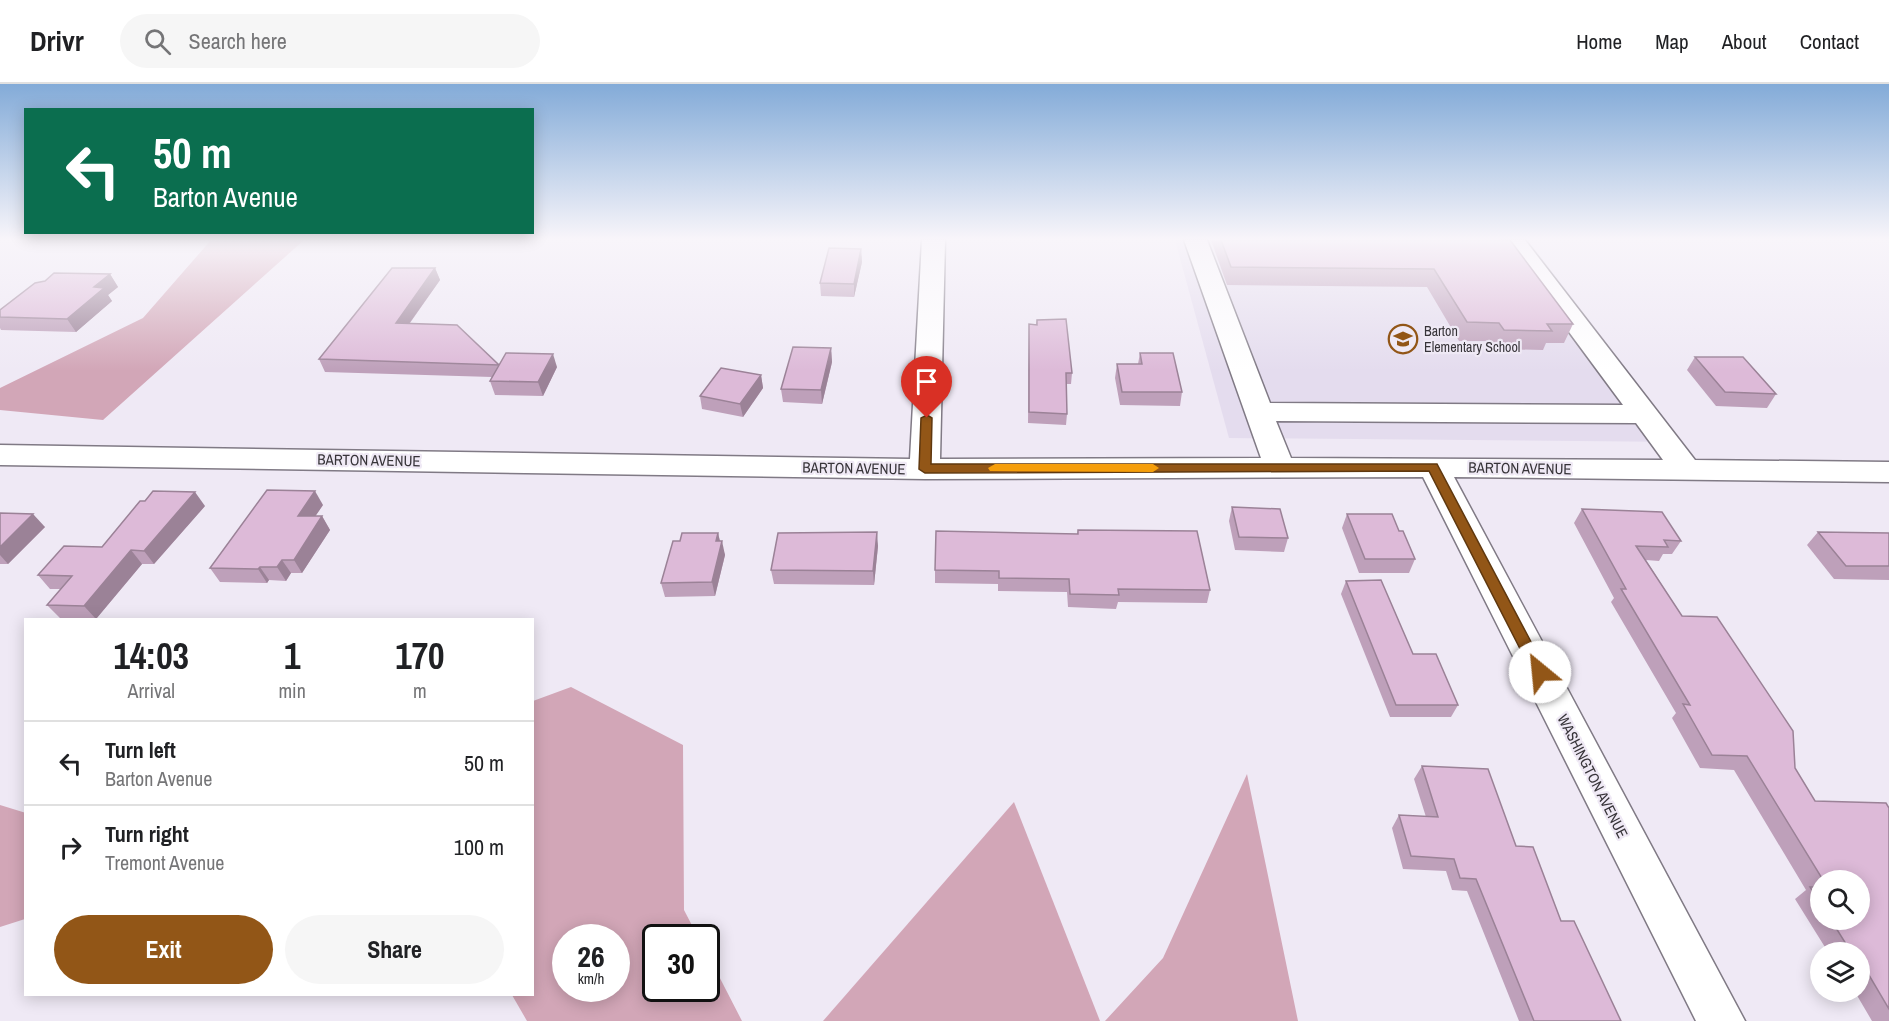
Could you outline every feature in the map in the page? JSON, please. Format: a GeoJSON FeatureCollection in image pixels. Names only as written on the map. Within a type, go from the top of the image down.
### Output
{"type":"FeatureCollection","features":[{"type":"Feature","properties":{"kind":"street"},"geometry":{"type":"LineString","coordinates":[[925,469],[931,284]]}},
{"type":"Feature","properties":{"kind":"street"},"geometry":{"type":"LineString","coordinates":[[1211,284],[1279,467]]}},
{"type":"Feature","properties":{"kind":"street"},"geometry":{"type":"LineString","coordinates":[[1545,284],[1642,414],[1686,469]]}},
{"type":"Feature","properties":{"kind":"street"},"geometry":{"type":"LineString","coordinates":[[1258,412],[1642,414]]}},
{"type":"Feature","properties":{"kind":"street","name":"BARTON AVENUE"},"geometry":{"type":"LineString","coordinates":[[0,455],[925,469],[1433,467],[1889,472]]}},
{"type":"Feature","properties":{"kind":"street","name":"WASHINGTON AVENUE"},"geometry":{"type":"LineString","coordinates":[[1433,467],[1721,1021]]}},
{"type":"Feature","properties":{"kind":"shaded area"},"geometry":{"type":"Polygon","coordinates":[[[173,284],[255,284],[103,420],[0,410],[0,388],[143,318],[173,284]]]}},
{"type":"Feature","properties":{"kind":"shaded area","name":"Barton Elementary School"},"geometry":{"type":"Polygon","coordinates":[[[1187,284],[1561,284],[1682,442],[1229,438],[1187,284]]]}},
{"type":"Feature","properties":{"kind":"shaded area"},"geometry":{"type":"Polygon","coordinates":[[[571,687],[683,745],[684,910],[691,924],[642,924],[642,1002],[720,1002],[720,978],[742,1021],[527,1021],[513,996],[534,996],[534,701],[571,687]]]}},
{"type":"Feature","properties":{"kind":"shaded area"},"geometry":{"type":"Polygon","coordinates":[[[1247,774],[1298,1021],[1105,1021],[1163,958],[1247,774]]]}},
{"type":"Feature","properties":{"kind":"shaded area"},"geometry":{"type":"Polygon","coordinates":[[[1014,802],[1100,1021],[823,1021],[1014,802]]]}},
{"type":"Feature","properties":{"kind":"shaded area"},"geometry":{"type":"Polygon","coordinates":[[[0,805],[24,812],[24,919],[0,927],[0,805]]]}},
{"type":"Feature","properties":{"kind":"building"},"geometry":{"type":"Polygon","coordinates":[[[34,284],[98,284],[94,287],[104,288],[67,319],[0,317],[0,310],[34,284]]]}},
{"type":"Feature","properties":{"kind":"building"},"geometry":{"type":"Polygon","coordinates":[[[379,284],[424,284],[396,323],[457,325],[499,365],[319,359],[379,284]]]}},
{"type":"Feature","properties":{"kind":"building"},"geometry":{"type":"Polygon","coordinates":[[[1443,284],[1543,284],[1573,324],[1547,324],[1552,331],[1504,330],[1499,323],[1467,322],[1443,284]]]}},
{"type":"Feature","properties":{"kind":"building"},"geometry":{"type":"Polygon","coordinates":[[[1066,319],[1072,373],[1066,373],[1067,414],[1029,412],[1029,324],[1037,325],[1037,320],[1066,319]]]}},
{"type":"Feature","properties":{"kind":"building"},"geometry":{"type":"Polygon","coordinates":[[[793,347],[831,348],[821,390],[781,389],[793,347]]]}},
{"type":"Feature","properties":{"kind":"building"},"geometry":{"type":"Polygon","coordinates":[[[506,353],[553,354],[538,382],[490,381],[506,353]]]}},
{"type":"Feature","properties":{"kind":"building"},"geometry":{"type":"Polygon","coordinates":[[[1140,353],[1173,353],[1182,392],[1122,392],[1117,364],[1142,364],[1140,353]]]}},
{"type":"Feature","properties":{"kind":"building"},"geometry":{"type":"Polygon","coordinates":[[[1695,357],[1743,357],[1776,394],[1725,392],[1695,357]]]}},
{"type":"Feature","properties":{"kind":"building"},"geometry":{"type":"Polygon","coordinates":[[[721,368],[761,375],[740,404],[700,396],[721,368]]]}},
{"type":"Feature","properties":{"kind":"building"},"geometry":{"type":"Polygon","coordinates":[[[267,490],[315,491],[298,516],[322,516],[294,560],[282,560],[277,567],[258,569],[210,568],[267,490]]]}},
{"type":"Feature","properties":{"kind":"building"},"geometry":{"type":"Polygon","coordinates":[[[153,491],[195,492],[144,551],[131,550],[84,606],[47,605],[72,576],[38,575],[64,546],[102,547],[140,501],[145,501],[153,491]]]}},
{"type":"Feature","properties":{"kind":"building"},"geometry":{"type":"Polygon","coordinates":[[[1232,507],[1280,509],[1288,538],[1239,537],[1232,507]]]}},
{"type":"Feature","properties":{"kind":"building"},"geometry":{"type":"Polygon","coordinates":[[[1582,509],[1662,512],[1681,541],[1664,540],[1668,547],[1636,546],[1682,616],[1717,617],[1793,731],[1795,768],[1815,801],[1886,803],[1889,808],[1889,1009],[1870,977],[1870,942],[1845,942],[1837,930],[1870,930],[1870,870],[1817,870],[1747,756],[1712,755],[1683,704],[1690,705],[1621,589],[1626,589],[1582,509]]]}},
{"type":"Feature","properties":{"kind":"building"},"geometry":{"type":"Polygon","coordinates":[[[0,513],[33,514],[0,547],[0,513]]]}},
{"type":"Feature","properties":{"kind":"building"},"geometry":{"type":"Polygon","coordinates":[[[1347,514],[1392,514],[1399,531],[1403,531],[1415,559],[1365,559],[1347,514]]]}},
{"type":"Feature","properties":{"kind":"building"},"geometry":{"type":"Polygon","coordinates":[[[1078,530],[1197,531],[1210,590],[1118,589],[1119,595],[1070,594],[1069,579],[999,578],[999,571],[935,570],[936,531],[1078,534],[1078,530]]]}},
{"type":"Feature","properties":{"kind":"building"},"geometry":{"type":"Polygon","coordinates":[[[877,532],[873,571],[771,570],[778,533],[877,532]]]}},
{"type":"Feature","properties":{"kind":"building"},"geometry":{"type":"Polygon","coordinates":[[[1818,532],[1889,533],[1889,566],[1846,566],[1818,532]]]}},
{"type":"Feature","properties":{"kind":"building"},"geometry":{"type":"Polygon","coordinates":[[[682,533],[718,533],[716,541],[722,541],[712,582],[661,583],[673,541],[680,541],[682,533]]]}},
{"type":"Feature","properties":{"kind":"building"},"geometry":{"type":"Polygon","coordinates":[[[1381,580],[1413,654],[1436,654],[1458,705],[1396,705],[1346,581],[1381,580]]]}},
{"type":"Feature","properties":{"kind":"building"},"geometry":{"type":"Polygon","coordinates":[[[1422,766],[1488,769],[1516,846],[1533,847],[1561,921],[1574,921],[1621,1021],[1534,1021],[1476,879],[1460,878],[1454,859],[1411,856],[1399,815],[1438,817],[1422,766]]]}},
{"type":"Feature","properties":{"kind":"slow traffic"},"geometry":{"type":"LineString","coordinates":[[995,468],[1153,468]]}},
{"type":"Feature","properties":{"kind":"place","name":"Barton Elementary School"},"geometry":{"type":"Point","coordinates":[1403,339]}},
{"type":"Feature","properties":{"kind":"route"},"geometry":{"type":"LineString","coordinates":[[927,418],[925,469],[1433,467],[1540,672]]}}]}
